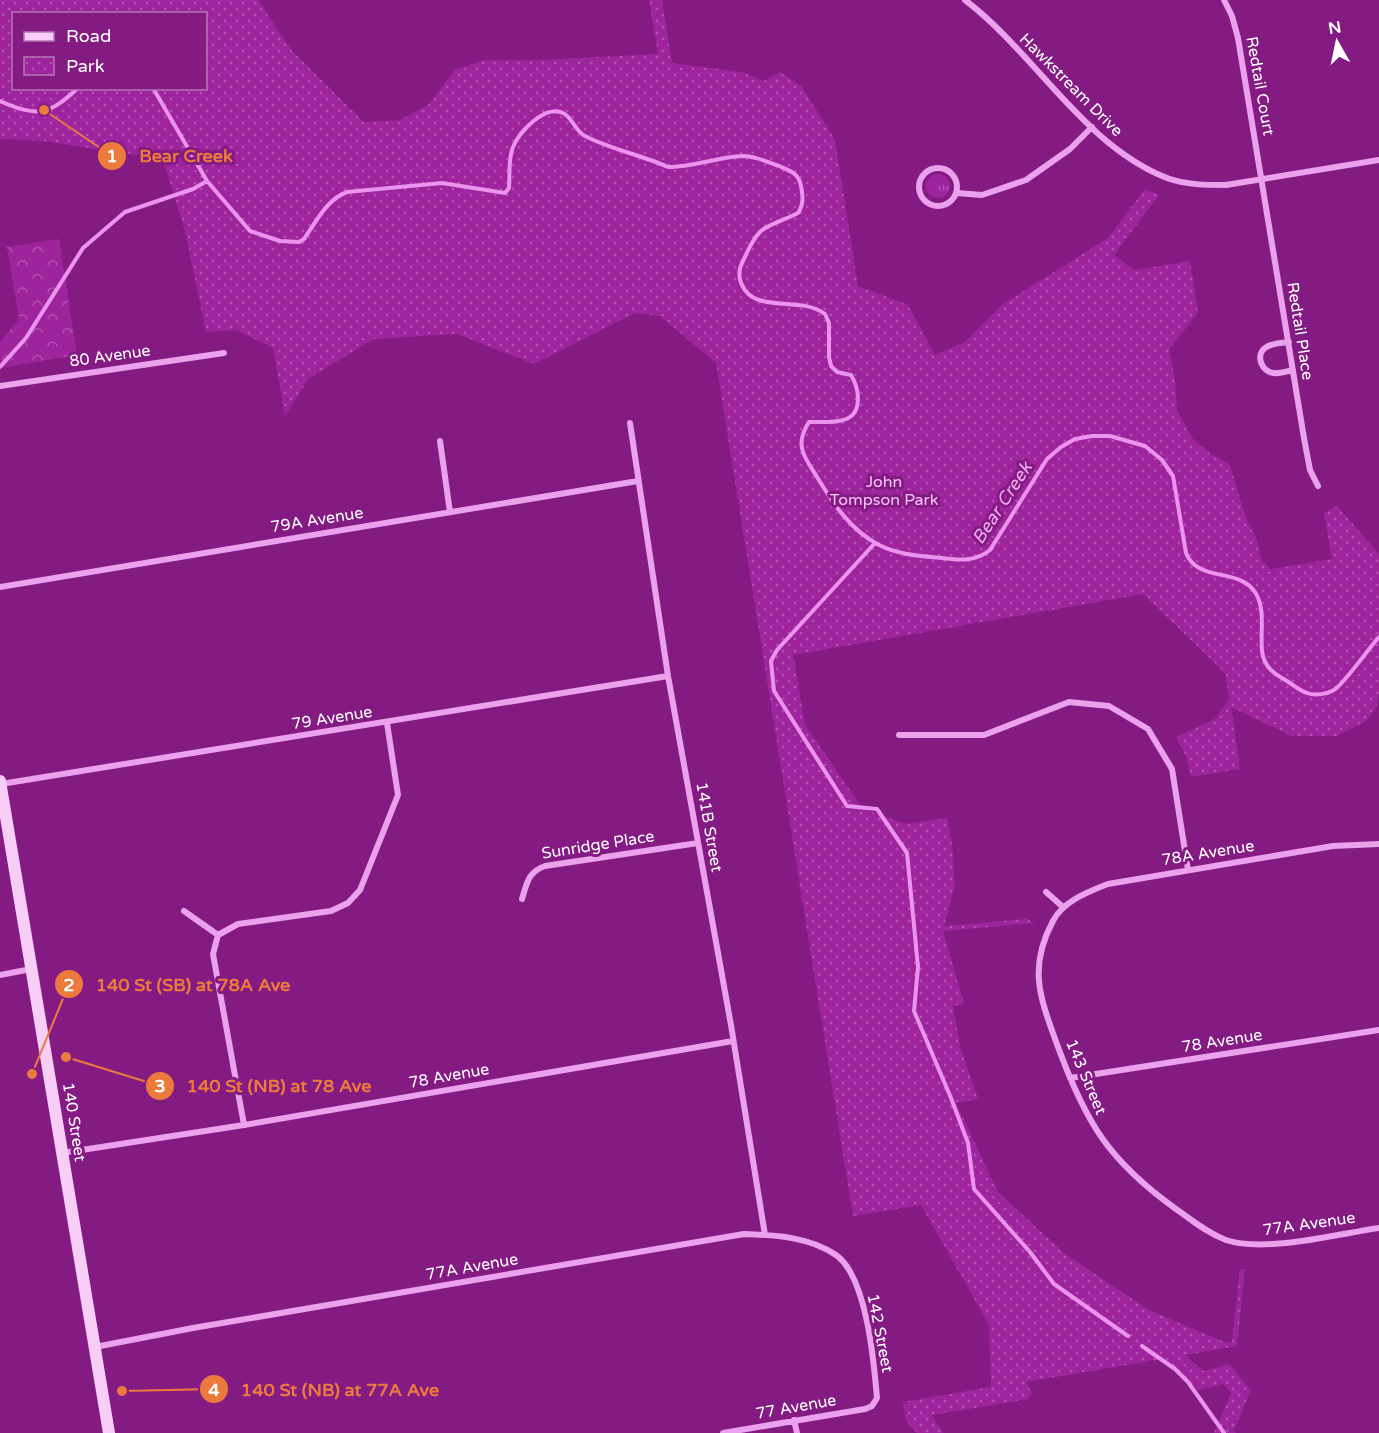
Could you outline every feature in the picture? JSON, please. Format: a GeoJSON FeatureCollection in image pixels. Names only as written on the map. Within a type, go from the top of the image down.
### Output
{"type":"FeatureCollection","features":[{"type":"Feature","properties":{"kind":"main road","name":"140 Street"},"geometry":{"type":"LineString","coordinates":[[0,782],[109,1433]]}},
{"type":"Feature","properties":{"kind":"street","name":"Hawkstream Drive"},"geometry":{"type":"LineString","coordinates":[[965,0],[985,17],[1092,127],[1122,154],[1167,178],[1201,185],[1226,185],[1379,160]]}},
{"type":"Feature","properties":{"kind":"street","name":"Redtail Court"},"geometry":{"type":"LineString","coordinates":[[1224,0],[1232,16],[1238,38],[1262,179]]}},
{"type":"Feature","properties":{"kind":"street"},"geometry":{"type":"LineString","coordinates":[[957,193],[982,195],[1026,180],[1070,149],[1092,127]]}},
{"type":"Feature","properties":{"kind":"street"},"geometry":{"type":"LineString","coordinates":[[935,168],[947,170],[956,179],[957,193],[955,198],[945,206],[932,206],[922,198],[919,186],[924,174],[935,168]]}},
{"type":"Feature","properties":{"kind":"street","name":"Redtail Place"},"geometry":{"type":"LineString","coordinates":[[1262,179],[1310,470],[1318,486]]}},
{"type":"Feature","properties":{"kind":"street"},"geometry":{"type":"LineString","coordinates":[[1289,342],[1268,346],[1261,353],[1261,363],[1271,373],[1293,370]]}},
{"type":"Feature","properties":{"kind":"street","name":"80 Avenue"},"geometry":{"type":"LineString","coordinates":[[0,386],[224,353]]}},
{"type":"Feature","properties":{"kind":"street","name":"141B Street"},"geometry":{"type":"LineString","coordinates":[[630,423],[668,676],[765,1235]]}},
{"type":"Feature","properties":{"kind":"street"},"geometry":{"type":"LineString","coordinates":[[440,441],[450,512]]}},
{"type":"Feature","properties":{"kind":"street","name":"79A Avenue"},"geometry":{"type":"LineString","coordinates":[[0,587],[638,481]]}},
{"type":"Feature","properties":{"kind":"street","name":"79 Avenue"},"geometry":{"type":"LineString","coordinates":[[0,782],[387,723],[668,676]]}},
{"type":"Feature","properties":{"kind":"street"},"geometry":{"type":"LineString","coordinates":[[899,735],[984,735],[1069,702],[1109,706],[1148,729],[1172,769],[1188,870]]}},
{"type":"Feature","properties":{"kind":"street"},"geometry":{"type":"LineString","coordinates":[[244,1125],[213,954],[218,935],[238,924],[331,911],[348,903],[360,890],[398,795],[387,723]]}},
{"type":"Feature","properties":{"kind":"street","name":"Sunridge Place"},"geometry":{"type":"LineString","coordinates":[[522,899],[529,876],[545,866],[698,843]]}},
{"type":"Feature","properties":{"kind":"street","name":"78A Avenue"},"geometry":{"type":"LineString","coordinates":[[1053,920],[1063,907],[1083,894],[1108,884],[1343,845],[1379,844]]}},
{"type":"Feature","properties":{"kind":"street"},"geometry":{"type":"LineString","coordinates":[[1046,892],[1063,907]]}},
{"type":"Feature","properties":{"kind":"street"},"geometry":{"type":"LineString","coordinates":[[184,911],[218,935]]}},
{"type":"Feature","properties":{"kind":"street","name":"143 Street"},"geometry":{"type":"LineString","coordinates":[[1053,920],[1040,957],[1038,985],[1041,1000],[1070,1078],[1080,1103],[1095,1130],[1125,1167],[1167,1203],[1208,1232],[1243,1244]]}},
{"type":"Feature","properties":{"kind":"street"},"geometry":{"type":"LineString","coordinates":[[0,975],[32,969]]}},
{"type":"Feature","properties":{"kind":"street","name":"78 Avenue"},"geometry":{"type":"LineString","coordinates":[[1070,1078],[1379,1030]]}},
{"type":"Feature","properties":{"kind":"street","name":"78 Avenue"},"geometry":{"type":"LineString","coordinates":[[62,1153],[244,1125],[733,1041]]}},
{"type":"Feature","properties":{"kind":"street","name":"77A Avenue"},"geometry":{"type":"LineString","coordinates":[[1243,1244],[1273,1244],[1379,1228]]}},
{"type":"Feature","properties":{"kind":"street","name":"77A Avenue"},"geometry":{"type":"LineString","coordinates":[[95,1347],[193,1328],[744,1234],[800,1240],[820,1246],[838,1256],[847,1266]]}},
{"type":"Feature","properties":{"kind":"street","name":"142 Street"},"geometry":{"type":"LineString","coordinates":[[847,1266],[858,1288],[865,1311],[877,1398],[873,1406]]}},
{"type":"Feature","properties":{"kind":"street","name":"77 Avenue"},"geometry":{"type":"LineString","coordinates":[[723,1433],[873,1406]]}},
{"type":"Feature","properties":{"kind":"street"},"geometry":{"type":"LineString","coordinates":[[794,1420],[796,1433]]}},
{"type":"Feature","properties":{"kind":"green space","name":"John Tompson Park"},"geometry":{"type":"Polygon","coordinates":[[[0,0],[258,0],[292,51],[364,122],[400,120],[429,104],[455,70],[484,60],[540,60],[658,54],[649,0],[662,0],[672,63],[742,72],[764,81],[780,72],[801,86],[835,139],[858,286],[908,305],[935,355],[965,342],[1003,304],[1108,238],[1145,189],[1159,195],[1114,255],[1134,270],[1190,261],[1198,313],[1169,349],[1175,379],[1177,410],[1192,438],[1212,455],[1229,463],[1246,518],[1256,537],[1262,561],[1271,569],[1332,559],[1324,513],[1337,506],[1379,554],[1379,693],[1376,709],[1365,722],[1336,736],[1291,736],[1231,707],[1240,769],[1191,777],[1186,756],[1176,737],[1215,719],[1229,699],[1225,673],[1143,594],[793,655],[805,725],[863,809],[906,824],[947,818],[952,843],[955,885],[944,926],[1027,919],[1035,923],[943,931],[964,1004],[953,1006],[960,1046],[978,1099],[956,1103],[998,1192],[1065,1254],[1149,1310],[1227,1343],[1232,1342],[1240,1270],[1245,1269],[1237,1346],[1185,1355],[1203,1371],[1229,1364],[1251,1390],[1234,1430],[1236,1433],[1214,1433],[1231,1393],[1223,1384],[1199,1390],[1162,1359],[1026,1382],[1032,1393],[1028,1399],[932,1415],[943,1433],[917,1433],[906,1421],[903,1402],[991,1387],[989,1325],[921,1205],[853,1216],[716,363],[660,316],[635,313],[534,364],[457,334],[374,339],[308,379],[285,416],[273,348],[236,330],[206,332],[185,231],[163,159],[43,141],[0,139],[0,0]]]}},
{"type":"Feature","properties":{"kind":"green space"},"geometry":{"type":"Polygon","coordinates":[[[938,174],[943,175],[949,181],[949,191],[943,197],[938,198],[933,197],[927,191],[926,186],[927,181],[933,175],[938,174]]]}},
{"type":"Feature","properties":{"kind":"green space"},"geometry":{"type":"Polygon","coordinates":[[[59,239],[77,355],[0,368],[0,342],[19,319],[7,247],[59,239]]]}},
{"type":"Feature","properties":{"kind":"waterway","name":"Bear Creek"},"geometry":{"type":"LineString","coordinates":[[0,101],[24,110],[42,111],[50,109],[76,90]]}},
{"type":"Feature","properties":{"kind":"waterway","name":"Bear Creek"},"geometry":{"type":"LineString","coordinates":[[154,90],[207,181],[250,231],[280,241],[299,242],[304,239],[328,205],[347,192],[442,183],[505,193],[509,188],[510,157],[516,141],[527,127],[548,112],[563,113],[585,136],[668,167],[748,156],[787,169],[796,175],[800,182],[803,197],[800,210],[758,234],[740,268],[740,280],[745,290],[753,298],[767,302],[801,305],[825,314],[829,323],[831,366],[837,372],[851,375],[858,394],[857,407],[850,417],[843,420],[809,422],[803,435],[802,448],[806,460],[829,496],[859,532],[879,545],[902,553],[955,559],[979,557],[990,550],[1047,459],[1075,439],[1110,436],[1145,446],[1162,460],[1173,476],[1186,553],[1192,562],[1209,572],[1248,584],[1255,592],[1262,613],[1263,657],[1267,666],[1274,673],[1304,692],[1328,693],[1344,681],[1379,637]]}},
{"type":"Feature","properties":{"kind":"waterway"},"geometry":{"type":"LineString","coordinates":[[0,367],[26,338],[83,248],[125,212],[193,189],[207,181]]}},
{"type":"Feature","properties":{"kind":"waterway"},"geometry":{"type":"LineString","coordinates":[[875,543],[777,650],[771,661],[774,691],[847,806],[877,809],[907,853],[918,967],[914,1011],[968,1143],[974,1189],[1030,1252],[1054,1284],[1128,1336]]}},
{"type":"Feature","properties":{"kind":"waterway"},"geometry":{"type":"LineString","coordinates":[[1142,1346],[1175,1369],[1188,1382],[1224,1433]]}},
{"type":"Feature","properties":{"kind":"place","name":"Bear Creek"},"geometry":{"type":"Point","coordinates":[44,110]}},
{"type":"Feature","properties":{"kind":"place","name":"140 St (NB) at 78 Ave"},"geometry":{"type":"Point","coordinates":[66,1057]}},
{"type":"Feature","properties":{"kind":"place","name":"140 St (SB) at 78A Ave"},"geometry":{"type":"Point","coordinates":[32,1074]}},
{"type":"Feature","properties":{"kind":"place","name":"140 St (NB) at 77A Ave"},"geometry":{"type":"Point","coordinates":[122,1391]}}]}
